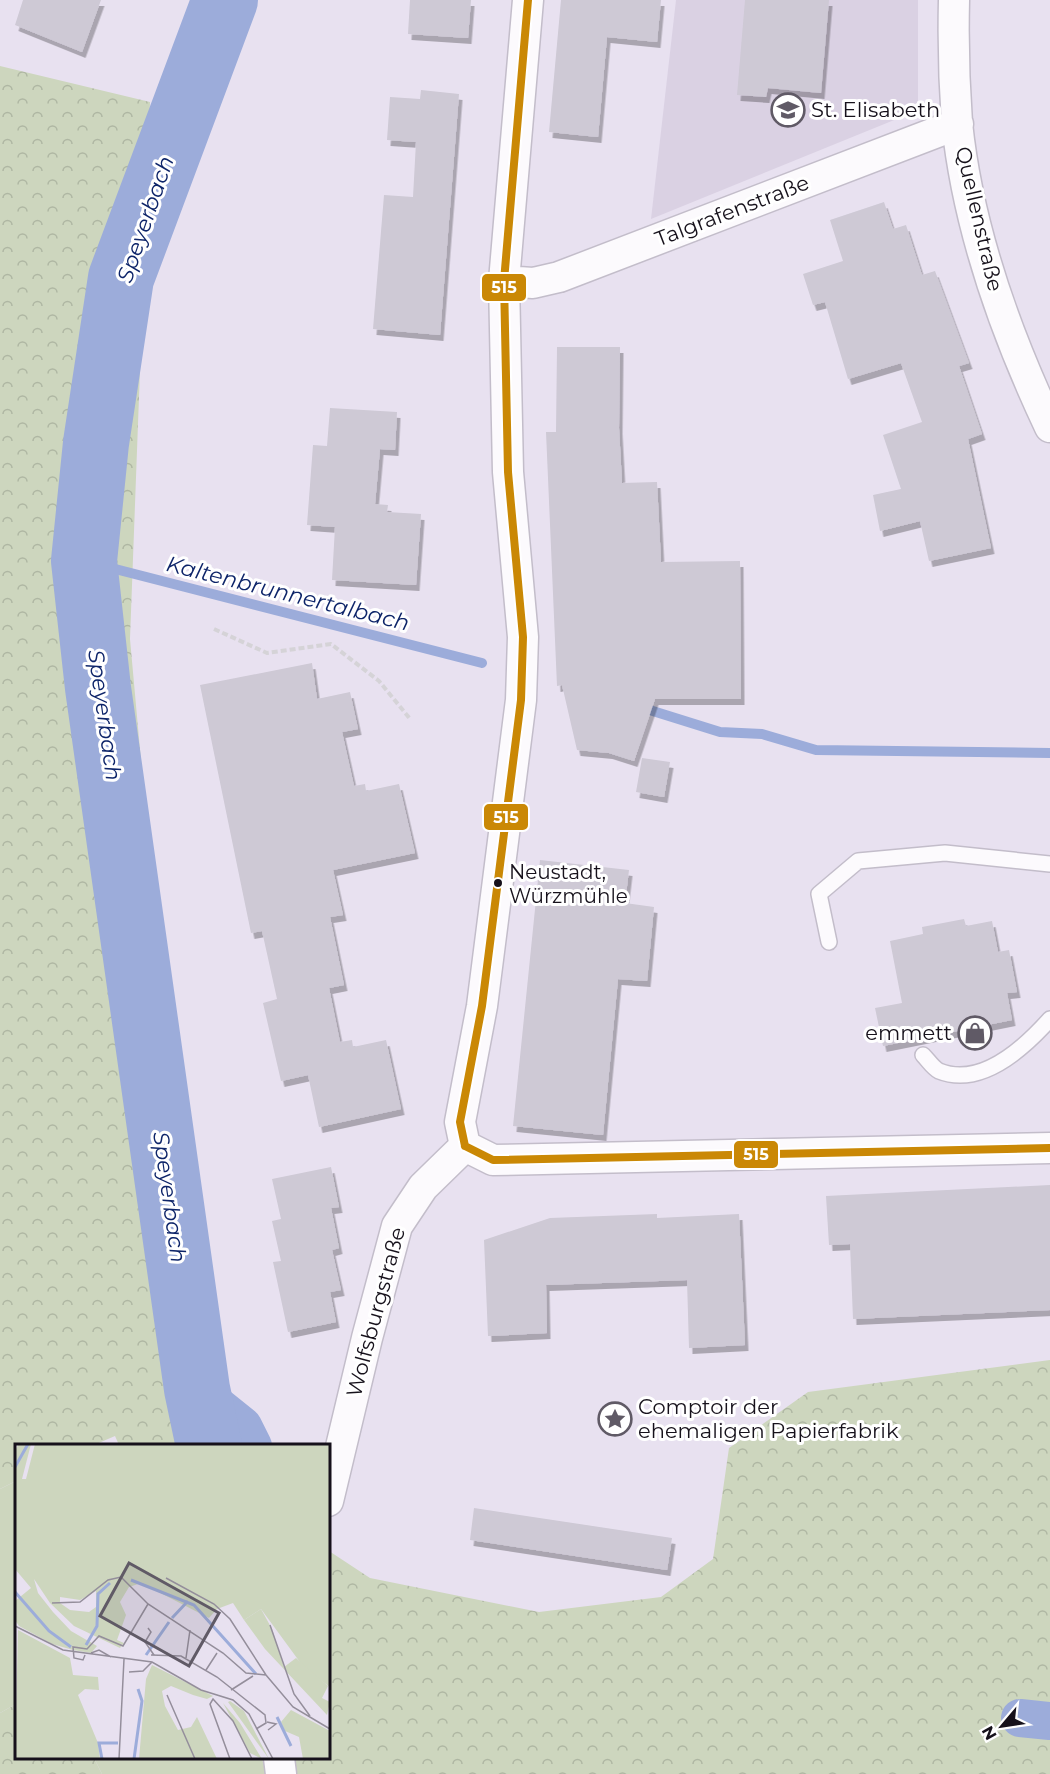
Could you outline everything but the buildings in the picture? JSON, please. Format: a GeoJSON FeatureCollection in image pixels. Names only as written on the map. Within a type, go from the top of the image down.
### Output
{"type":"FeatureCollection","features":[{"type":"Feature","properties":{"kind":"street"},"geometry":{"type":"LineString","coordinates":[[528,0],[504,281],[503,363],[508,472],[523,637],[521,700],[482,1006],[460,1122],[465,1146],[493,1160],[1050,1148]]}},
{"type":"Feature","properties":{"kind":"street","name":"Quellenstraße"},"geometry":{"type":"LineString","coordinates":[[954,0],[958,124],[973,211],[995,292],[1024,372],[1050,427]]}},
{"type":"Feature","properties":{"kind":"street","name":"Talgrafenstraße"},"geometry":{"type":"LineString","coordinates":[[504,281],[533,283],[559,277],[958,124]]}},
{"type":"Feature","properties":{"kind":"street","name":"Wolfsburgstraße"},"geometry":{"type":"LineString","coordinates":[[330,1493],[367,1338],[397,1226],[431,1178],[465,1146]]}},
{"type":"Feature","properties":{"kind":"street"},"geometry":{"type":"LineString","coordinates":[[279,1759],[281,1774]]}},
{"type":"Feature","properties":{"kind":"lane"},"geometry":{"type":"LineString","coordinates":[[829,942],[819,894],[858,861],[945,853],[1050,864]]}},
{"type":"Feature","properties":{"kind":"lane"},"geometry":{"type":"LineString","coordinates":[[923,1055],[937,1070],[957,1076],[998,1064],[1023,1048],[1050,1019]]}},
{"type":"Feature","properties":{"kind":"path"},"geometry":{"type":"LineString","coordinates":[[214,629],[267,653],[331,644],[379,681],[411,720]]}},
{"type":"Feature","properties":{"kind":"shaded area","name":"St. Elisabeth"},"geometry":{"type":"Polygon","coordinates":[[[676,0],[918,0],[918,106],[909,114],[651,219],[676,0]]]}},
{"type":"Feature","properties":{"kind":"green space"},"geometry":{"type":"Polygon","coordinates":[[[0,66],[150,102],[130,639],[202,1433],[211,1444],[119,1444],[115,1436],[96,1444],[15,1444],[15,1482],[0,1489],[0,66]]]}},
{"type":"Feature","properties":{"kind":"green space"},"geometry":{"type":"Polygon","coordinates":[[[1050,1360],[1050,1774],[269,1774],[262,1759],[330,1759],[330,1552],[370,1578],[539,1612],[661,1597],[713,1559],[729,1448],[808,1392],[1050,1360]]]}},
{"type":"Feature","properties":{"kind":"green space"},"geometry":{"type":"Polygon","coordinates":[[[15,1482],[15,1705],[0,1713],[0,1489],[15,1482]]]}},
{"type":"Feature","properties":{"kind":"green space"},"geometry":{"type":"Polygon","coordinates":[[[15,1705],[15,1759],[94,1759],[102,1774],[0,1774],[0,1713],[15,1705]]]}},
{"type":"Feature","properties":{"kind":"green space"},"geometry":{"type":"Polygon","coordinates":[[[94,1759],[262,1759],[269,1774],[102,1774],[94,1759]]]}},
{"type":"Feature","properties":{"kind":"waterway","name":"Speyerbach"},"geometry":{"type":"LineString","coordinates":[[209,1444],[197,1389],[98,688],[84,561],[96,443],[121,278],[225,0]]}},
{"type":"Feature","properties":{"kind":"waterway","name":"Kaltenbrunnertalbach"},"geometry":{"type":"LineString","coordinates":[[84,561],[482,663]]}},
{"type":"Feature","properties":{"kind":"waterway","name":"Kaltenbrunnertalbach"},"geometry":{"type":"LineString","coordinates":[[640,707],[720,732],[762,734],[816,750],[1050,753]]}},
{"type":"Feature","properties":{"kind":"waterway"},"geometry":{"type":"LineString","coordinates":[[197,1389],[243,1426],[252,1444]]}},
{"type":"Feature","properties":{"kind":"waterway"},"geometry":{"type":"LineString","coordinates":[[1020,1718],[1050,1721]]}},
{"type":"Feature","properties":{"kind":"transit line","name":"515"},"geometry":{"type":"LineString","coordinates":[[465,1146],[460,1122],[482,1006],[521,700],[523,637],[508,472],[504,281],[528,0]]}},
{"type":"Feature","properties":{"kind":"transit line","name":"515"},"geometry":{"type":"LineString","coordinates":[[465,1146],[493,1160],[1050,1148]]}},
{"type":"Feature","properties":{"kind":"place","name":"St. Elisabeth"},"geometry":{"type":"Point","coordinates":[788,110]}},
{"type":"Feature","properties":{"kind":"place","name":"Neustadt, Würzmühle"},"geometry":{"type":"Point","coordinates":[498,883]}},
{"type":"Feature","properties":{"kind":"place","name":"emmett"},"geometry":{"type":"Point","coordinates":[975,1033]}},
{"type":"Feature","properties":{"kind":"place","name":"Comptoir der ehemaligen Papierfabrik"},"geometry":{"type":"Point","coordinates":[615,1419]}}]}
